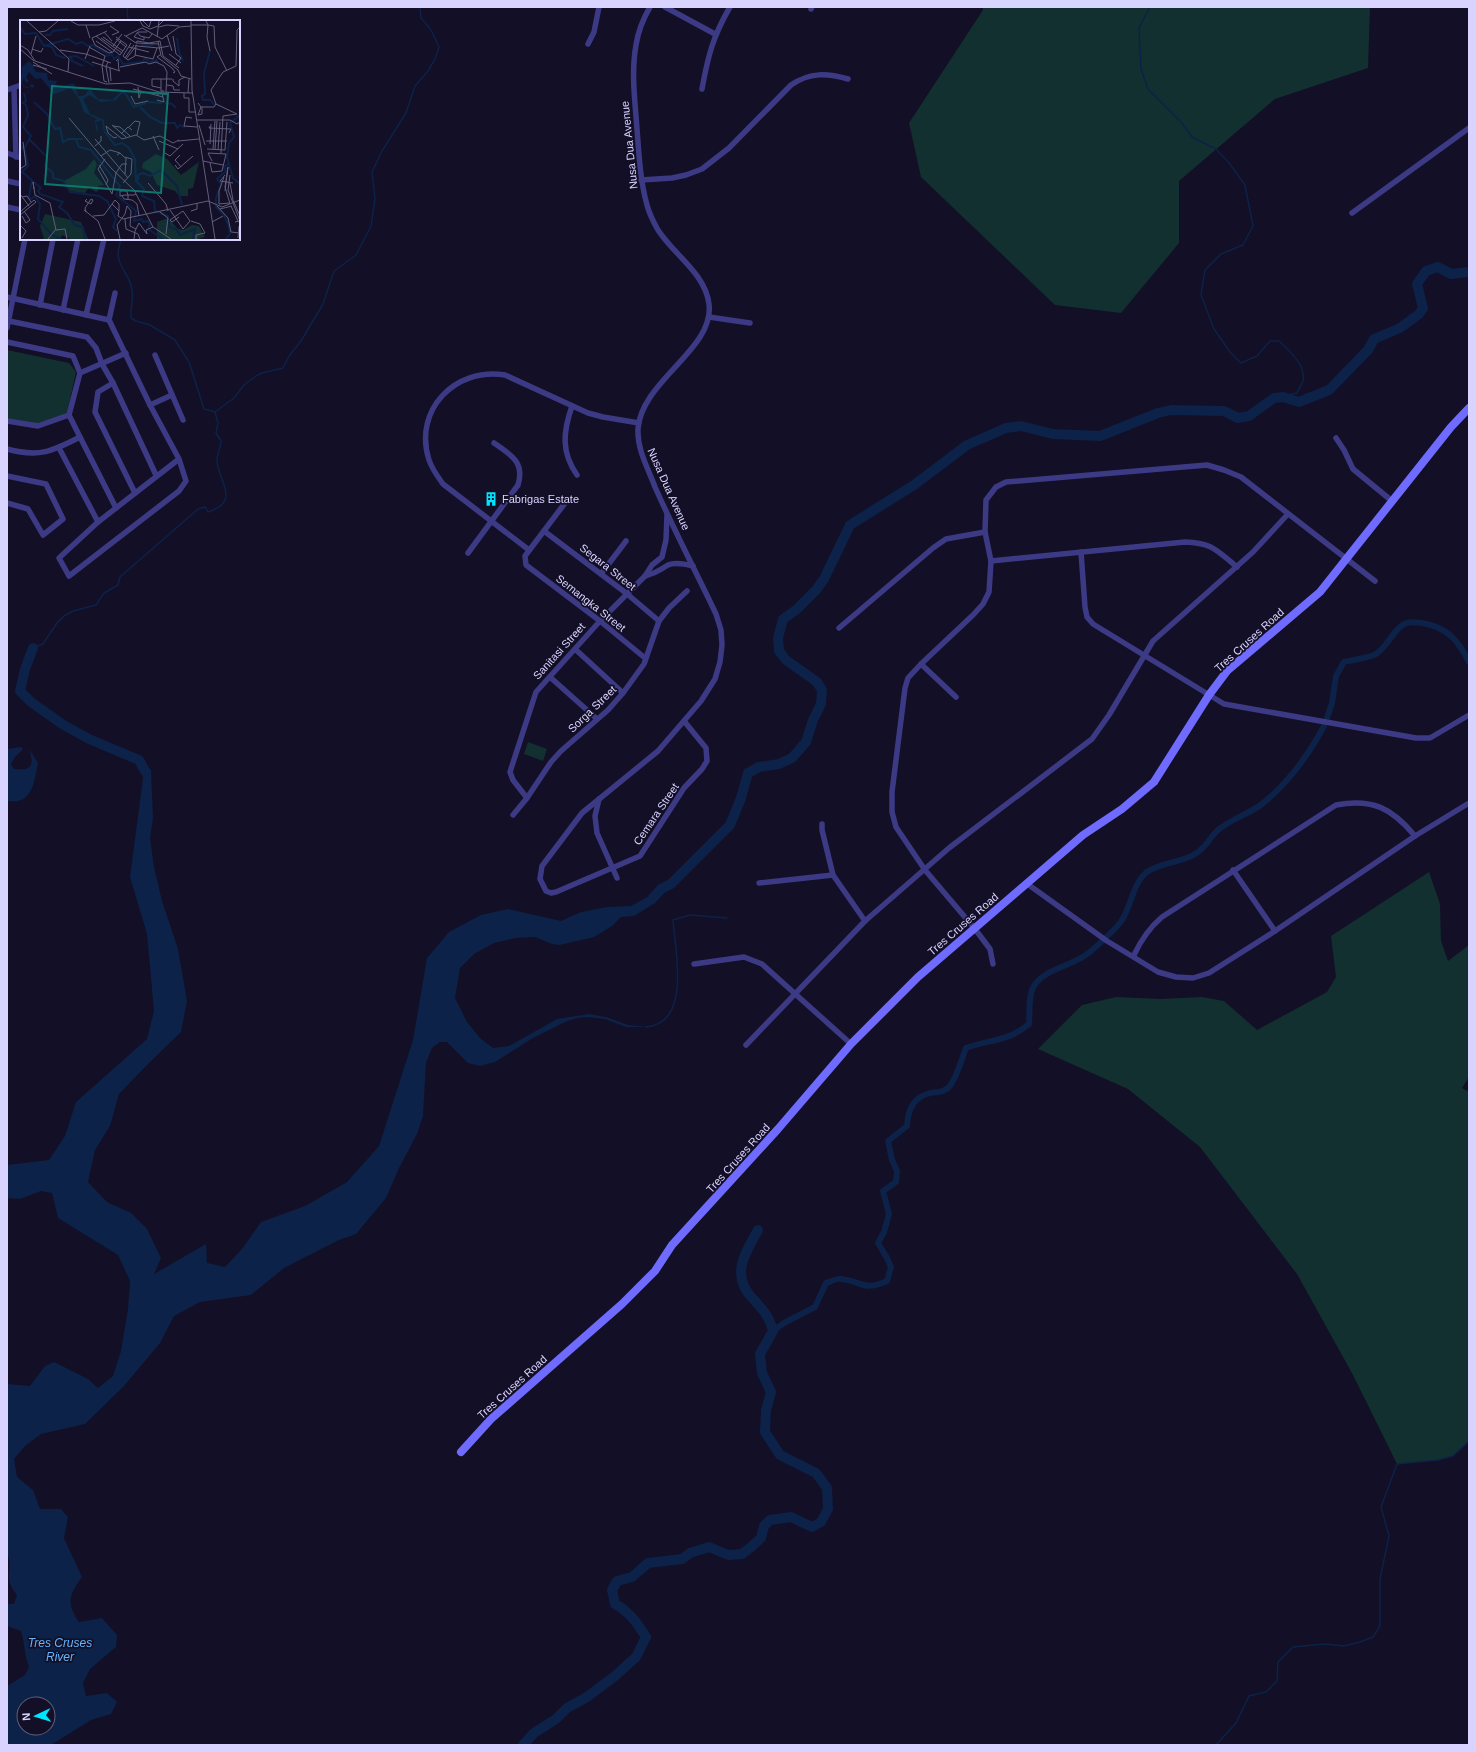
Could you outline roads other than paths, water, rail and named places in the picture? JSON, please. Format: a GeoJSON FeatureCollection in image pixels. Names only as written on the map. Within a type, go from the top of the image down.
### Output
{"type":"FeatureCollection","features":[{"type":"Feature","properties":{"kind":"main road","name":"Tres Cruses Road"},"geometry":{"type":"LineString","coordinates":[[460,1452],[491,1419],[622,1304],[655,1271],[672,1245],[778,1129],[851,1044],[918,977],[1083,835],[1122,809],[1154,782],[1209,695],[1227,672],[1320,592],[1451,427],[1469,408]]}},
{"type":"Feature","properties":{"kind":"street"},"geometry":{"type":"LineString","coordinates":[[588,44],[598,18],[599,7]]}},
{"type":"Feature","properties":{"kind":"street","name":"Nusa Dua Avenue"},"geometry":{"type":"LineString","coordinates":[[599,799],[658,751],[701,701],[715,679],[720,662],[722,645],[721,630],[716,614],[668,515],[640,449],[638,423],[644,408],[653,393],[701,336],[709,317],[709,304],[705,288],[659,230],[647,208],[641,180],[633,79],[636,45],[642,23],[650,7]]}},
{"type":"Feature","properties":{"kind":"street"},"geometry":{"type":"LineString","coordinates":[[666,7],[715,34]]}},
{"type":"Feature","properties":{"kind":"street"},"geometry":{"type":"LineString","coordinates":[[702,89],[707,60],[715,34],[730,7]]}},
{"type":"Feature","properties":{"kind":"street"},"geometry":{"type":"LineString","coordinates":[[641,180],[672,178],[702,168],[729,148],[791,85],[806,76],[821,74],[833,75],[848,79]]}},
{"type":"Feature","properties":{"kind":"street"},"geometry":{"type":"LineString","coordinates":[[7,90],[20,85]]}},
{"type":"Feature","properties":{"kind":"street"},"geometry":{"type":"LineString","coordinates":[[7,153],[18,157],[14,88]]}},
{"type":"Feature","properties":{"kind":"street"},"geometry":{"type":"LineString","coordinates":[[1352,213],[1469,128]]}},
{"type":"Feature","properties":{"kind":"street"},"geometry":{"type":"LineString","coordinates":[[7,181],[20,184]]}},
{"type":"Feature","properties":{"kind":"street"},"geometry":{"type":"LineString","coordinates":[[7,207],[20,210]]}},
{"type":"Feature","properties":{"kind":"street"},"geometry":{"type":"LineString","coordinates":[[7,328],[25,240]]}},
{"type":"Feature","properties":{"kind":"street"},"geometry":{"type":"LineString","coordinates":[[40,305],[53,240]]}},
{"type":"Feature","properties":{"kind":"street"},"geometry":{"type":"LineString","coordinates":[[63,310],[78,240]]}},
{"type":"Feature","properties":{"kind":"street"},"geometry":{"type":"LineString","coordinates":[[86,315],[104,240]]}},
{"type":"Feature","properties":{"kind":"street"},"geometry":{"type":"LineString","coordinates":[[115,293],[109,320],[150,405],[179,460],[186,481],[179,491],[69,576],[59,558],[98,522],[156,475],[179,460]]}},
{"type":"Feature","properties":{"kind":"street"},"geometry":{"type":"LineString","coordinates":[[7,297],[109,320]]}},
{"type":"Feature","properties":{"kind":"street"},"geometry":{"type":"LineString","coordinates":[[709,317],[750,323]]}},
{"type":"Feature","properties":{"kind":"street"},"geometry":{"type":"LineString","coordinates":[[8,321],[87,337],[96,348],[102,364],[113,383],[156,475]]}},
{"type":"Feature","properties":{"kind":"street"},"geometry":{"type":"LineString","coordinates":[[7,342],[73,356],[80,373],[69,415],[116,508]]}},
{"type":"Feature","properties":{"kind":"street"},"geometry":{"type":"LineString","coordinates":[[80,373],[126,353]]}},
{"type":"Feature","properties":{"kind":"street"},"geometry":{"type":"LineString","coordinates":[[155,355],[183,420]]}},
{"type":"Feature","properties":{"kind":"street"},"geometry":{"type":"LineString","coordinates":[[565,503],[529,550],[443,484],[429,461],[426,449],[426,431],[429,418],[438,399],[445,392],[464,379],[474,376],[497,374],[515,378],[572,406],[603,417],[638,423]]}},
{"type":"Feature","properties":{"kind":"street"},"geometry":{"type":"LineString","coordinates":[[113,383],[98,392],[94,412],[135,493]]}},
{"type":"Feature","properties":{"kind":"street"},"geometry":{"type":"LineString","coordinates":[[150,405],[172,395]]}},
{"type":"Feature","properties":{"kind":"street"},"geometry":{"type":"LineString","coordinates":[[572,406],[567,422],[566,452],[570,464],[577,475]]}},
{"type":"Feature","properties":{"kind":"street"},"geometry":{"type":"LineString","coordinates":[[7,420],[38,426],[69,415]]}},
{"type":"Feature","properties":{"kind":"street"},"geometry":{"type":"LineString","coordinates":[[7,449],[43,453],[59,448],[80,437]]}},
{"type":"Feature","properties":{"kind":"street"},"geometry":{"type":"LineString","coordinates":[[1336,438],[1344,450],[1353,469],[1392,501]]}},
{"type":"Feature","properties":{"kind":"street"},"geometry":{"type":"LineString","coordinates":[[468,553],[518,485],[521,475],[518,465],[511,455],[494,443]]}},
{"type":"Feature","properties":{"kind":"street"},"geometry":{"type":"LineString","coordinates":[[59,448],[98,522]]}},
{"type":"Feature","properties":{"kind":"street"},"geometry":{"type":"LineString","coordinates":[[993,964],[990,949],[925,870],[896,827],[892,812],[892,792],[908,678],[973,615],[983,604],[989,592],[991,561],[985,532],[986,500],[996,487],[1006,482],[1207,465],[1241,477],[1375,582]]}},
{"type":"Feature","properties":{"kind":"street"},"geometry":{"type":"LineString","coordinates":[[7,476],[46,484],[63,519],[43,536],[28,509],[7,503]]}},
{"type":"Feature","properties":{"kind":"street"},"geometry":{"type":"LineString","coordinates":[[746,1045],[795,992],[865,921],[968,834],[1092,739],[1109,715],[1144,655],[1157,637],[1237,566],[1288,514]]}},
{"type":"Feature","properties":{"kind":"street"},"geometry":{"type":"LineString","coordinates":[[668,515],[666,540],[662,557],[668,565],[674,564],[693,566]]}},
{"type":"Feature","properties":{"kind":"street","name":"Segara Street"},"geometry":{"type":"LineString","coordinates":[[544,531],[626,593],[659,621]]}},
{"type":"Feature","properties":{"kind":"street"},"geometry":{"type":"LineString","coordinates":[[839,628],[933,548],[946,539],[985,532]]}},
{"type":"Feature","properties":{"kind":"street"},"geometry":{"type":"LineString","coordinates":[[601,574],[626,541]]}},
{"type":"Feature","properties":{"kind":"street"},"geometry":{"type":"LineString","coordinates":[[991,561],[1185,542],[1200,542],[1211,546],[1237,566]]}},
{"type":"Feature","properties":{"kind":"street","name":"Semangka Street"},"geometry":{"type":"LineString","coordinates":[[529,550],[525,556],[527,566],[646,658]]}},
{"type":"Feature","properties":{"kind":"street"},"geometry":{"type":"LineString","coordinates":[[1081,552],[1087,616],[1100,630],[1224,704],[1416,738],[1430,738],[1469,715]]}},
{"type":"Feature","properties":{"kind":"street","name":"Sanitasi Street"},"geometry":{"type":"LineString","coordinates":[[527,798],[513,780],[510,772],[536,692],[626,593],[645,576],[652,565],[662,557]]}},
{"type":"Feature","properties":{"kind":"street","name":"Sanitasi Street"},"geometry":{"type":"LineString","coordinates":[[645,576],[657,573],[668,565]]}},
{"type":"Feature","properties":{"kind":"street","name":"Sorga Street"},"geometry":{"type":"LineString","coordinates":[[513,815],[527,798],[551,762],[623,693],[637,675],[644,664],[659,621],[669,608],[686,591]]}},
{"type":"Feature","properties":{"kind":"street"},"geometry":{"type":"LineString","coordinates":[[576,649],[623,693]]}},
{"type":"Feature","properties":{"kind":"street"},"geometry":{"type":"LineString","coordinates":[[921,664],[956,697]]}},
{"type":"Feature","properties":{"kind":"street"},"geometry":{"type":"LineString","coordinates":[[550,677],[597,719]]}},
{"type":"Feature","properties":{"kind":"street","name":"Cemara Street"},"geometry":{"type":"LineString","coordinates":[[599,799],[582,813],[542,866],[540,879],[546,891],[551,893],[556,892],[640,856],[684,788],[702,769],[707,761],[706,748],[684,721]]}},
{"type":"Feature","properties":{"kind":"street"},"geometry":{"type":"LineString","coordinates":[[599,799],[595,816],[597,833],[614,868],[617,878]]}},
{"type":"Feature","properties":{"kind":"street"},"geometry":{"type":"LineString","coordinates":[[1134,956],[1142,939],[1150,927],[1162,916],[1336,805],[1351,802],[1377,806],[1388,810],[1405,824],[1415,836]]}},
{"type":"Feature","properties":{"kind":"street"},"geometry":{"type":"LineString","coordinates":[[1026,884],[1107,941],[1134,956],[1158,972],[1176,977],[1193,978],[1209,973],[1275,931],[1415,836],[1469,803]]}},
{"type":"Feature","properties":{"kind":"street"},"geometry":{"type":"LineString","coordinates":[[822,824],[822,830],[833,875],[865,921]]}},
{"type":"Feature","properties":{"kind":"street"},"geometry":{"type":"LineString","coordinates":[[1233,870],[1275,931]]}},
{"type":"Feature","properties":{"kind":"street"},"geometry":{"type":"LineString","coordinates":[[759,883],[833,875]]}},
{"type":"Feature","properties":{"kind":"street"},"geometry":{"type":"LineString","coordinates":[[694,964],[744,957],[762,964],[795,992],[851,1044]]}},
{"type":"Feature","properties":{"kind":"water"},"geometry":{"type":"Polygon","coordinates":[[[21,747],[23,749],[15,757],[11,764],[14,769],[28,768],[31,763],[29,749],[38,763],[35,778],[31,791],[27,796],[16,801],[7,801],[7,749],[21,747]]]}},
{"type":"Feature","properties":{"kind":"water","name":"Tres Cruses River"},"geometry":{"type":"Polygon","coordinates":[[[139,760],[151,770],[153,818],[150,838],[154,867],[162,901],[178,949],[187,1001],[181,1032],[119,1094],[110,1126],[95,1150],[88,1182],[107,1202],[131,1213],[147,1229],[161,1258],[154,1274],[206,1244],[207,1263],[225,1267],[242,1249],[261,1222],[305,1206],[347,1182],[379,1146],[413,1040],[427,958],[449,932],[481,915],[508,909],[561,921],[581,912],[607,907],[631,906],[671,884],[730,825],[687,872],[655,903],[634,916],[621,917],[612,926],[594,937],[560,945],[552,944],[535,937],[516,938],[494,943],[474,954],[460,968],[455,998],[467,1022],[480,1038],[493,1048],[509,1046],[557,1019],[589,1014],[606,1017],[628,1025],[648,1027],[626,1027],[605,1019],[588,1017],[578,1018],[567,1021],[533,1038],[495,1062],[480,1066],[468,1063],[447,1042],[440,1042],[432,1048],[426,1063],[423,1116],[417,1134],[399,1168],[386,1198],[356,1234],[339,1240],[284,1268],[251,1295],[200,1302],[174,1316],[160,1343],[124,1386],[85,1424],[41,1434],[25,1446],[14,1459],[17,1477],[33,1490],[40,1509],[61,1509],[68,1517],[64,1538],[82,1577],[72,1594],[72,1609],[79,1622],[102,1618],[117,1635],[116,1647],[90,1669],[83,1683],[86,1696],[107,1693],[117,1702],[111,1714],[91,1720],[51,1745],[7,1745],[7,1686],[25,1675],[29,1667],[21,1631],[7,1626],[7,1604],[14,1604],[17,1595],[10,1583],[10,1564],[7,1553],[7,1384],[30,1386],[45,1366],[54,1362],[88,1379],[98,1388],[113,1376],[121,1351],[128,1309],[130,1281],[118,1255],[58,1218],[52,1193],[41,1191],[20,1199],[7,1198],[7,1165],[49,1160],[65,1136],[76,1102],[147,1039],[154,1011],[147,934],[130,877],[143,778],[139,760]]]}},
{"type":"Feature","properties":{"kind":"waterway"},"geometry":{"type":"LineString","coordinates":[[127,7],[128,20]]}},
{"type":"Feature","properties":{"kind":"waterway"},"geometry":{"type":"LineString","coordinates":[[215,412],[234,398],[244,385],[256,376],[283,368],[289,356],[301,341],[323,304],[334,271],[356,255],[371,226],[375,199],[372,172],[382,151],[406,113],[415,86],[428,71],[435,59],[439,47],[431,30],[421,18],[420,7]]}},
{"type":"Feature","properties":{"kind":"waterway"},"geometry":{"type":"LineString","coordinates":[[1150,7],[1139,28],[1141,69],[1148,89],[1181,122],[1192,137],[1216,149],[1230,164],[1245,185],[1253,226],[1243,245],[1221,254],[1205,270],[1201,295],[1214,329],[1230,352],[1241,363],[1257,356],[1270,341],[1279,341],[1296,358],[1302,369],[1303,375],[1303,381],[1297,393],[1274,398]]}},
{"type":"Feature","properties":{"kind":"waterway"},"geometry":{"type":"LineString","coordinates":[[121,240],[118,255],[120,264],[131,285],[133,297],[131,318],[150,325],[175,340],[189,362],[204,409],[215,412]]}},
{"type":"Feature","properties":{"kind":"waterway"},"geometry":{"type":"LineString","coordinates":[[652,899],[661,889],[671,884],[730,825],[741,798],[748,773],[759,767],[779,764],[792,758],[806,742],[813,720],[821,704],[822,690],[817,682],[786,660],[779,651],[778,638],[783,619],[796,610],[816,590],[824,579],[850,525],[914,485],[967,445],[1006,428],[1021,426],[1053,434],[1100,436],[1158,413],[1171,410],[1224,411],[1238,418],[1249,416],[1274,398],[1283,397],[1299,402],[1329,390],[1368,350],[1374,339],[1400,328],[1419,314],[1423,308],[1417,284],[1426,271],[1438,267],[1451,274],[1469,272]]}},
{"type":"Feature","properties":{"kind":"waterway"},"geometry":{"type":"LineString","coordinates":[[33,648],[43,644],[57,623],[64,616],[73,611],[96,605],[104,593],[118,585],[120,577],[198,509],[205,507],[208,512],[218,508],[224,503],[226,490],[217,462],[221,441],[216,433],[218,423],[215,412]]}},
{"type":"Feature","properties":{"kind":"waterway"},"geometry":{"type":"LineString","coordinates":[[1327,718],[1332,703],[1336,676],[1344,662],[1378,653],[1396,631],[1404,624],[1413,622],[1422,623],[1445,631],[1461,647],[1469,662]]}},
{"type":"Feature","properties":{"kind":"waterway"},"geometry":{"type":"LineString","coordinates":[[33,648],[25,669],[20,691],[31,702],[62,724],[89,739],[139,760],[145,771]]}},
{"type":"Feature","properties":{"kind":"waterway"},"geometry":{"type":"LineString","coordinates":[[773,1331],[784,1323],[815,1307],[826,1283],[839,1279],[872,1286],[887,1281],[891,1267],[878,1243],[884,1232],[889,1214],[883,1191],[896,1182],[897,1171],[892,1160],[888,1141],[907,1126],[908,1115],[914,1102],[922,1096],[943,1091],[951,1085],[966,1048],[1014,1034],[1029,1024],[1031,994],[1034,986],[1039,980],[1052,971],[1083,957],[1112,932],[1122,920],[1138,882],[1147,872],[1158,866],[1184,859],[1199,852],[1218,830],[1257,808],[1271,796],[1297,768],[1312,747],[1324,726]]}},
{"type":"Feature","properties":{"kind":"waterway"},"geometry":{"type":"LineString","coordinates":[[646,1027],[660,1022],[670,1013],[675,999],[678,983],[673,920],[690,915],[727,918]]}},
{"type":"Feature","properties":{"kind":"waterway"},"geometry":{"type":"LineString","coordinates":[[523,1745],[534,1733],[556,1719],[567,1708],[587,1697],[615,1676],[636,1657],[646,1637],[629,1614],[615,1604],[612,1590],[617,1581],[632,1577],[648,1563],[682,1559],[690,1553],[709,1547],[728,1555],[742,1554],[761,1538],[764,1526],[770,1520],[791,1517],[812,1527],[821,1522],[828,1509],[827,1488],[816,1473],[780,1455],[765,1432],[766,1410],[771,1392],[762,1373],[760,1354],[773,1331],[766,1314],[747,1291],[741,1274],[744,1257],[758,1230]]}},
{"type":"Feature","properties":{"kind":"waterway"},"geometry":{"type":"LineString","coordinates":[[1216,1745],[1236,1723],[1249,1696],[1266,1692],[1277,1681],[1278,1662],[1293,1647],[1325,1644],[1344,1646],[1373,1637],[1380,1626],[1380,1579],[1389,1536],[1381,1507],[1397,1464],[1438,1460],[1453,1456],[1469,1441]]}},
{"type":"Feature","properties":{"kind":"place","name":"Fabrigas Estate"},"geometry":{"type":"Point","coordinates":[491,499]}}]}
